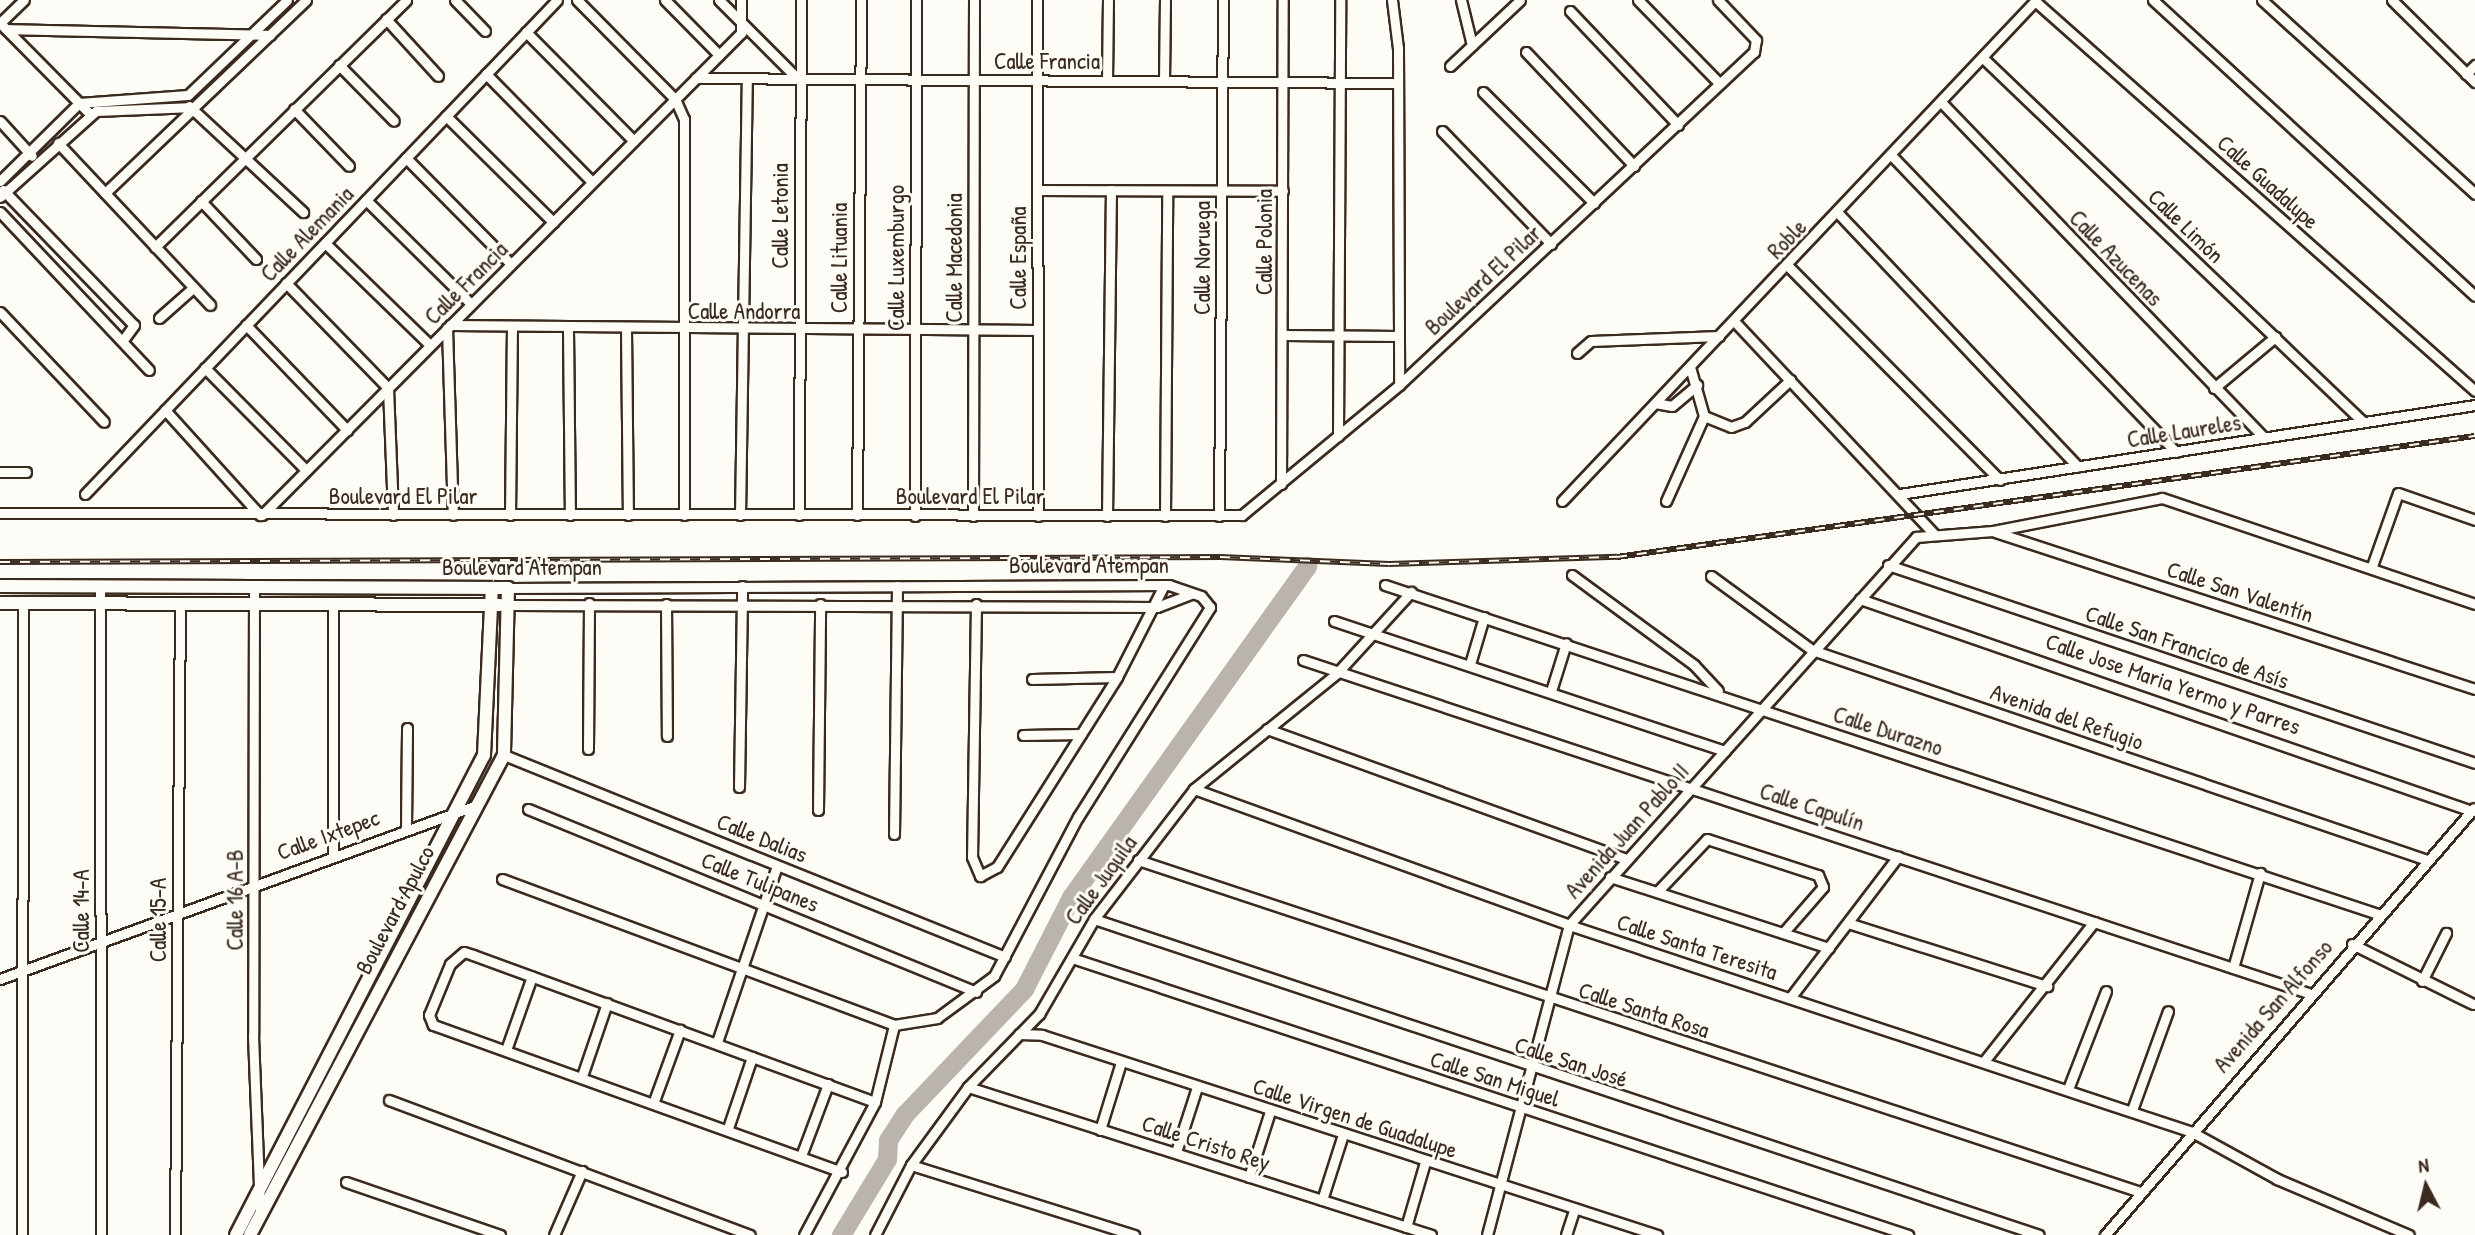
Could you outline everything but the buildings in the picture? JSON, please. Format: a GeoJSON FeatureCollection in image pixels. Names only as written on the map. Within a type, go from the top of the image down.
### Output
{"type":"FeatureCollection","features":[{"type":"Feature","properties":{"kind":"street"},"geometry":{"type":"LineString","coordinates":[[2,25],[24,0]]}},
{"type":"Feature","properties":{"kind":"street"},"geometry":{"type":"LineString","coordinates":[[1,189],[29,152],[79,103],[184,97],[287,0]]}},
{"type":"Feature","properties":{"kind":"street"},"geometry":{"type":"LineString","coordinates":[[105,194],[306,0]]}},
{"type":"Feature","properties":{"kind":"street"},"geometry":{"type":"LineString","coordinates":[[155,247],[406,0]]}},
{"type":"Feature","properties":{"kind":"street"},"geometry":{"type":"LineString","coordinates":[[455,0],[485,31]]}},
{"type":"Feature","properties":{"kind":"street","name":"Calle Alemania"},"geometry":{"type":"LineString","coordinates":[[85,494],[556,0]]}},
{"type":"Feature","properties":{"kind":"street"},"geometry":{"type":"LineString","coordinates":[[577,0],[675,99],[684,119],[684,515]]}},
{"type":"Feature","properties":{"kind":"street"},"geometry":{"type":"LineString","coordinates":[[665,0],[719,55]]}},
{"type":"Feature","properties":{"kind":"street"},"geometry":{"type":"LineString","coordinates":[[719,0],[799,79]]}},
{"type":"Feature","properties":{"kind":"street"},"geometry":{"type":"LineString","coordinates":[[741,0],[741,23]]}},
{"type":"Feature","properties":{"kind":"street","name":"Calle Letonia"},"geometry":{"type":"LineString","coordinates":[[799,515],[801,0]]}},
{"type":"Feature","properties":{"kind":"street","name":"Calle Lituania"},"geometry":{"type":"LineString","coordinates":[[857,516],[861,0]]}},
{"type":"Feature","properties":{"kind":"street","name":"Calle Luxemburgo"},"geometry":{"type":"LineString","coordinates":[[915,516],[916,0]]}},
{"type":"Feature","properties":{"kind":"street","name":"Calle Macedonia"},"geometry":{"type":"LineString","coordinates":[[973,516],[974,0]]}},
{"type":"Feature","properties":{"kind":"street","name":"Calle España"},"geometry":{"type":"LineString","coordinates":[[1037,0],[1038,516]]}},
{"type":"Feature","properties":{"kind":"street"},"geometry":{"type":"LineString","coordinates":[[1107,81],[1108,0]]}},
{"type":"Feature","properties":{"kind":"street"},"geometry":{"type":"LineString","coordinates":[[1164,81],[1165,0]]}},
{"type":"Feature","properties":{"kind":"street","name":"Calle Noruega"},"geometry":{"type":"LineString","coordinates":[[1219,516],[1223,0]]}},
{"type":"Feature","properties":{"kind":"street","name":"Calle Polonia"},"geometry":{"type":"LineString","coordinates":[[1281,484],[1284,335],[1283,0]]}},
{"type":"Feature","properties":{"kind":"street"},"geometry":{"type":"LineString","coordinates":[[1338,436],[1340,0]]}},
{"type":"Feature","properties":{"kind":"street"},"geometry":{"type":"LineString","coordinates":[[1392,0],[1398,83],[1399,384]]}},
{"type":"Feature","properties":{"kind":"street"},"geometry":{"type":"LineString","coordinates":[[1461,0],[1472,45]]}},
{"type":"Feature","properties":{"kind":"street"},"geometry":{"type":"LineString","coordinates":[[1450,66],[1520,0]]}},
{"type":"Feature","properties":{"kind":"street"},"geometry":{"type":"LineString","coordinates":[[1638,0],[1720,84]]}},
{"type":"Feature","properties":{"kind":"street","name":"Boulevard El Pilar"},"geometry":{"type":"LineString","coordinates":[[0,513],[1219,516],[1249,511],[1399,384],[1678,125],[1757,45],[1718,0]]}},
{"type":"Feature","properties":{"kind":"street","name":"Roble"},"geometry":{"type":"LineString","coordinates":[[1562,500],[1838,214],[2035,0]]}},
{"type":"Feature","properties":{"kind":"street","name":"Calle Guadalupe"},"geometry":{"type":"LineString","coordinates":[[2035,0],[2475,391]]}},
{"type":"Feature","properties":{"kind":"street"},"geometry":{"type":"LineString","coordinates":[[2153,0],[2475,296]]}},
{"type":"Feature","properties":{"kind":"street"},"geometry":{"type":"LineString","coordinates":[[2262,0],[2475,194]]}},
{"type":"Feature","properties":{"kind":"street"},"geometry":{"type":"LineString","coordinates":[[2392,0],[2475,82]]}},
{"type":"Feature","properties":{"kind":"street"},"geometry":{"type":"LineString","coordinates":[[1570,11],[1678,125]]}},
{"type":"Feature","properties":{"kind":"street"},"geometry":{"type":"LineString","coordinates":[[386,19],[438,76]]}},
{"type":"Feature","properties":{"kind":"street","name":"Calle Francia"},"geometry":{"type":"LineString","coordinates":[[261,515],[741,33],[741,23]]}},
{"type":"Feature","properties":{"kind":"street"},"geometry":{"type":"LineString","coordinates":[[2,25],[270,35]]}},
{"type":"Feature","properties":{"kind":"street"},"geometry":{"type":"LineString","coordinates":[[2,25],[90,114]]}},
{"type":"Feature","properties":{"kind":"street"},"geometry":{"type":"LineString","coordinates":[[526,32],[634,141]]}},
{"type":"Feature","properties":{"kind":"street"},"geometry":{"type":"LineString","coordinates":[[1526,52],[1634,166]]}},
{"type":"Feature","properties":{"kind":"street","name":"Calle Limón"},"geometry":{"type":"LineString","coordinates":[[1983,58],[2363,422]]}},
{"type":"Feature","properties":{"kind":"street"},"geometry":{"type":"LineString","coordinates":[[339,65],[394,121]]}},
{"type":"Feature","properties":{"kind":"street"},"geometry":{"type":"LineString","coordinates":[[2466,74],[2475,65]]}},
{"type":"Feature","properties":{"kind":"street"},"geometry":{"type":"LineString","coordinates":[[485,74],[592,182]]}},
{"type":"Feature","properties":{"kind":"street","name":"Calle Francia"},"geometry":{"type":"LineString","coordinates":[[696,78],[1398,83]]}},
{"type":"Feature","properties":{"kind":"street"},"geometry":{"type":"LineString","coordinates":[[740,515],[747,78]]}},
{"type":"Feature","properties":{"kind":"street"},"geometry":{"type":"LineString","coordinates":[[1483,92],[1594,203]]}},
{"type":"Feature","properties":{"kind":"street"},"geometry":{"type":"LineString","coordinates":[[184,97],[191,109],[303,212]]}},
{"type":"Feature","properties":{"kind":"street","name":"Calle Azucenas"},"geometry":{"type":"LineString","coordinates":[[1942,103],[2264,438]]}},
{"type":"Feature","properties":{"kind":"street"},"geometry":{"type":"LineString","coordinates":[[1,189],[38,161],[90,114],[191,109]]}},
{"type":"Feature","properties":{"kind":"street"},"geometry":{"type":"LineString","coordinates":[[294,109],[349,166]]}},
{"type":"Feature","properties":{"kind":"street"},"geometry":{"type":"LineString","coordinates":[[446,116],[553,222]]}},
{"type":"Feature","properties":{"kind":"street"},"geometry":{"type":"LineString","coordinates":[[0,121],[38,161]]}},
{"type":"Feature","properties":{"kind":"street"},"geometry":{"type":"LineString","coordinates":[[1442,131],[1551,244]]}},
{"type":"Feature","properties":{"kind":"street"},"geometry":{"type":"LineString","coordinates":[[58,143],[210,305]]}},
{"type":"Feature","properties":{"kind":"street"},"geometry":{"type":"LineString","coordinates":[[1892,156],[2176,452]]}},
{"type":"Feature","properties":{"kind":"street"},"geometry":{"type":"LineString","coordinates":[[406,158],[511,264]]}},
{"type":"Feature","properties":{"kind":"street"},"geometry":{"type":"LineString","coordinates":[[1,189],[134,329],[123,340]]}},
{"type":"Feature","properties":{"kind":"street"},"geometry":{"type":"LineString","coordinates":[[1037,190],[1283,191]]}},
{"type":"Feature","properties":{"kind":"street"},"geometry":{"type":"LineString","coordinates":[[1107,516],[1111,190]]}},
{"type":"Feature","properties":{"kind":"street"},"geometry":{"type":"LineString","coordinates":[[1165,516],[1167,191]]}},
{"type":"Feature","properties":{"kind":"street"},"geometry":{"type":"LineString","coordinates":[[366,200],[471,304]]}},
{"type":"Feature","properties":{"kind":"street"},"geometry":{"type":"LineString","coordinates":[[201,201],[256,259]]}},
{"type":"Feature","properties":{"kind":"street"},"geometry":{"type":"LineString","coordinates":[[0,212],[149,370]]}},
{"type":"Feature","properties":{"kind":"street"},"geometry":{"type":"LineString","coordinates":[[1838,214],[2078,467]]}},
{"type":"Feature","properties":{"kind":"street"},"geometry":{"type":"LineString","coordinates":[[325,243],[430,345]]}},
{"type":"Feature","properties":{"kind":"street"},"geometry":{"type":"LineString","coordinates":[[1788,265],[2000,480]]}},
{"type":"Feature","properties":{"kind":"street"},"geometry":{"type":"LineString","coordinates":[[286,283],[388,388],[393,515]]}},
{"type":"Feature","properties":{"kind":"street"},"geometry":{"type":"LineString","coordinates":[[159,318],[193,288]]}},
{"type":"Feature","properties":{"kind":"street"},"geometry":{"type":"LineString","coordinates":[[0,312],[104,422]]}},
{"type":"Feature","properties":{"kind":"street"},"geometry":{"type":"LineString","coordinates":[[1734,321],[1900,494],[1933,533],[1993,531],[2162,498],[2372,566],[2475,604]]}},
{"type":"Feature","properties":{"kind":"street"},"geometry":{"type":"LineString","coordinates":[[246,326],[347,430]]}},
{"type":"Feature","properties":{"kind":"street"},"geometry":{"type":"LineString","coordinates":[[449,327],[453,515]]}},
{"type":"Feature","properties":{"kind":"street","name":"Calle Andorra"},"geometry":{"type":"LineString","coordinates":[[449,327],[512,330],[1038,330]]}},
{"type":"Feature","properties":{"kind":"street"},"geometry":{"type":"LineString","coordinates":[[510,515],[512,330]]}},
{"type":"Feature","properties":{"kind":"street"},"geometry":{"type":"LineString","coordinates":[[568,330],[570,515]]}},
{"type":"Feature","properties":{"kind":"street"},"geometry":{"type":"LineString","coordinates":[[626,330],[628,515]]}},
{"type":"Feature","properties":{"kind":"street"},"geometry":{"type":"LineString","coordinates":[[1284,335],[1399,336]]}},
{"type":"Feature","properties":{"kind":"street"},"geometry":{"type":"LineString","coordinates":[[1577,353],[1591,341],[1719,336]]}},
{"type":"Feature","properties":{"kind":"street"},"geometry":{"type":"LineString","coordinates":[[2214,388],[2275,337]]}},
{"type":"Feature","properties":{"kind":"street"},"geometry":{"type":"LineString","coordinates":[[1666,501],[1703,416],[1697,385],[1690,367]]}},
{"type":"Feature","properties":{"kind":"street"},"geometry":{"type":"LineString","coordinates":[[205,368],[306,470]]}},
{"type":"Feature","properties":{"kind":"street"},"geometry":{"type":"LineString","coordinates":[[1703,416],[1731,427],[1745,422],[1790,380]]}},
{"type":"Feature","properties":{"kind":"street"},"geometry":{"type":"LineString","coordinates":[[1655,403],[1672,406],[1697,385]]}},
{"type":"Feature","properties":{"kind":"street","name":"Calle Laureles"},"geometry":{"type":"LineString","coordinates":[[1900,494],[2475,405]]}},
{"type":"Feature","properties":{"kind":"street"},"geometry":{"type":"LineString","coordinates":[[165,410],[261,515]]}},
{"type":"Feature","properties":{"kind":"street"},"geometry":{"type":"LineString","coordinates":[[0,472],[26,472]]}},
{"type":"Feature","properties":{"kind":"street"},"geometry":{"type":"LineString","coordinates":[[2372,566],[2398,493],[2475,520]]}},
{"type":"Feature","properties":{"kind":"street","name":"Calle San Valentín"},"geometry":{"type":"LineString","coordinates":[[1993,531],[2475,689]]}},
{"type":"Feature","properties":{"kind":"street","name":"Avenida Juan Pablo II"},"geometry":{"type":"LineString","coordinates":[[1487,1235],[1503,1186],[1528,1069],[1569,925],[1764,709],[1812,650],[1888,565],[1916,537],[1933,533]]}},
{"type":"Feature","properties":{"kind":"street","name":"Calle San Francico de Asís"},"geometry":{"type":"LineString","coordinates":[[1888,565],[2475,763]]}},
{"type":"Feature","properties":{"kind":"street"},"geometry":{"type":"LineString","coordinates":[[1572,575],[1695,665],[1720,692]]}},
{"type":"Feature","properties":{"kind":"street","name":"Avenida del Refugio"},"geometry":{"type":"LineString","coordinates":[[1711,576],[1812,650],[2427,860]]}},
{"type":"Feature","properties":{"kind":"street"},"geometry":{"type":"LineString","coordinates":[[976,604],[974,873],[987,875],[997,867],[1117,677],[1157,607],[1164,584]]}},
{"type":"Feature","properties":{"kind":"street","name":"Boulevard Atempan"},"geometry":{"type":"LineString","coordinates":[[0,586],[508,588],[1164,584],[1191,594]]}},
{"type":"Feature","properties":{"kind":"street","name":"Calle Durazno"},"geometry":{"type":"LineString","coordinates":[[1385,585],[1720,692],[2378,914]]}},
{"type":"Feature","properties":{"kind":"street"},"geometry":{"type":"LineString","coordinates":[[739,787],[742,586]]}},
{"type":"Feature","properties":{"kind":"street"},"geometry":{"type":"LineString","coordinates":[[894,834],[897,586]]}},
{"type":"Feature","properties":{"kind":"street","name":"Calle 14-A"},"geometry":{"type":"LineString","coordinates":[[100,587],[101,1235]]}},
{"type":"Feature","properties":{"kind":"street","name":"Calle 16 A-B"},"geometry":{"type":"LineString","coordinates":[[254,588],[254,884],[260,1211]]}},
{"type":"Feature","properties":{"kind":"street","name":"Boulevard Apulco"},"geometry":{"type":"LineString","coordinates":[[236,1235],[487,748],[492,588]]}},
{"type":"Feature","properties":{"kind":"street","name":"Boulevard Apulco"},"geometry":{"type":"LineString","coordinates":[[250,1235],[260,1211],[503,755],[508,588]]}},
{"type":"Feature","properties":{"kind":"street","name":"Calle Juquila"},"geometry":{"type":"LineString","coordinates":[[875,1235],[911,1166],[968,1087],[1039,1014],[1094,919],[1194,789],[1337,673],[1370,633],[1411,592]]}},
{"type":"Feature","properties":{"kind":"street"},"geometry":{"type":"LineString","coordinates":[[502,878],[894,1025],[937,1018],[976,992],[1005,957],[1078,817],[1204,622],[1207,600],[1191,594]]}},
{"type":"Feature","properties":{"kind":"street","name":"Boulevard Atempan"},"geometry":{"type":"LineString","coordinates":[[0,603],[255,606],[896,603],[1157,607],[1191,594]]}},
{"type":"Feature","properties":{"kind":"street","name":"Calle Jose Maria Yermo y Parres"},"geometry":{"type":"LineString","coordinates":[[1860,599],[2473,809]]}},
{"type":"Feature","properties":{"kind":"street"},"geometry":{"type":"LineString","coordinates":[[22,1235],[23,603]]}},
{"type":"Feature","properties":{"kind":"street"},"geometry":{"type":"LineString","coordinates":[[587,749],[589,603]]}},
{"type":"Feature","properties":{"kind":"street"},"geometry":{"type":"LineString","coordinates":[[666,604],[667,736]]}},
{"type":"Feature","properties":{"kind":"street"},"geometry":{"type":"LineString","coordinates":[[818,810],[820,604]]}},
{"type":"Feature","properties":{"kind":"street","name":"Calle 15-A"},"geometry":{"type":"LineString","coordinates":[[176,1235],[180,605]]}},
{"type":"Feature","properties":{"kind":"street"},"geometry":{"type":"LineString","coordinates":[[333,605],[333,854]]}},
{"type":"Feature","properties":{"kind":"street"},"geometry":{"type":"LineString","coordinates":[[1471,664],[1484,617]]}},
{"type":"Feature","properties":{"kind":"street"},"geometry":{"type":"LineString","coordinates":[[1335,621],[1471,664],[1725,751]]}},
{"type":"Feature","properties":{"kind":"street"},"geometry":{"type":"LineString","coordinates":[[1551,691],[1566,643]]}},
{"type":"Feature","properties":{"kind":"street","name":"Calle Capulín"},"geometry":{"type":"LineString","coordinates":[[1303,660],[2308,993]]}},
{"type":"Feature","properties":{"kind":"street"},"geometry":{"type":"LineString","coordinates":[[1032,679],[1117,677]]}},
{"type":"Feature","properties":{"kind":"street"},"geometry":{"type":"LineString","coordinates":[[406,827],[407,728]]}},
{"type":"Feature","properties":{"kind":"street"},"geometry":{"type":"LineString","coordinates":[[1267,729],[1626,859]]}},
{"type":"Feature","properties":{"kind":"street"},"geometry":{"type":"LineString","coordinates":[[1023,735],[1081,734]]}},
{"type":"Feature","properties":{"kind":"street","name":"Calle Dalias"},"geometry":{"type":"LineString","coordinates":[[503,755],[1005,957]]}},
{"type":"Feature","properties":{"kind":"street","name":"Calle Santa Teresita"},"geometry":{"type":"LineString","coordinates":[[1194,789],[1569,925],[1985,1060],[2192,1132],[2277,1179],[2409,1235]]}},
{"type":"Feature","properties":{"kind":"street","name":"Calle Ixtepec"},"geometry":{"type":"LineString","coordinates":[[0,979],[406,827],[474,806]]}},
{"type":"Feature","properties":{"kind":"street","name":"Calle Tulipanes"},"geometry":{"type":"LineString","coordinates":[[528,809],[976,992]]}},
{"type":"Feature","properties":{"kind":"street","name":"Avenida San Alfonso"},"geometry":{"type":"LineString","coordinates":[[2105,1235],[2308,993],[2473,809]]}},
{"type":"Feature","properties":{"kind":"street"},"geometry":{"type":"LineString","coordinates":[[1658,891],[1707,839],[1818,875],[1823,887],[1783,933]]}},
{"type":"Feature","properties":{"kind":"street"},"geometry":{"type":"LineString","coordinates":[[1790,998],[1851,924],[1898,856]]}},
{"type":"Feature","properties":{"kind":"street","name":"Calle Santa Rosa"},"geometry":{"type":"LineString","coordinates":[[1138,860],[1547,998],[2140,1192]]}},
{"type":"Feature","properties":{"kind":"street"},"geometry":{"type":"LineString","coordinates":[[717,1042],[762,903],[777,866]]}},
{"type":"Feature","properties":{"kind":"street"},"geometry":{"type":"LineString","coordinates":[[2233,968],[2260,873]]}},
{"type":"Feature","properties":{"kind":"street"},"geometry":{"type":"LineString","coordinates":[[1610,877],[1829,948]]}},
{"type":"Feature","properties":{"kind":"street","name":"Calle San José"},"geometry":{"type":"LineString","coordinates":[[1094,919],[1528,1069],[2039,1235]]}},
{"type":"Feature","properties":{"kind":"street"},"geometry":{"type":"LineString","coordinates":[[1985,1060],[2047,986],[2094,922]]}},
{"type":"Feature","properties":{"kind":"street"},"geometry":{"type":"LineString","coordinates":[[1851,924],[2047,986]]}},
{"type":"Feature","properties":{"kind":"street"},"geometry":{"type":"LineString","coordinates":[[2422,981],[2446,933]]}},
{"type":"Feature","properties":{"kind":"street"},"geometry":{"type":"LineString","coordinates":[[2353,944],[2422,981],[2473,1004]]}},
{"type":"Feature","properties":{"kind":"street"},"geometry":{"type":"LineString","coordinates":[[842,1172],[428,1019],[457,955],[533,976],[875,1101]]}},
{"type":"Feature","properties":{"kind":"street","name":"Calle San Miguel"},"geometry":{"type":"LineString","coordinates":[[1072,958],[1908,1235]]}},
{"type":"Feature","properties":{"kind":"street"},"geometry":{"type":"LineString","coordinates":[[506,1050],[533,976]]}},
{"type":"Feature","properties":{"kind":"street"},"geometry":{"type":"LineString","coordinates":[[2068,1089],[2106,991]]}},
{"type":"Feature","properties":{"kind":"street"},"geometry":{"type":"LineString","coordinates":[[582,1076],[607,1003]]}},
{"type":"Feature","properties":{"kind":"street"},"geometry":{"type":"LineString","coordinates":[[2132,1110],[2168,1011]]}},
{"type":"Feature","properties":{"kind":"street"},"geometry":{"type":"LineString","coordinates":[[1039,1014],[1042,1035]]}},
{"type":"Feature","properties":{"kind":"street"},"geometry":{"type":"LineString","coordinates":[[804,1235],[842,1172],[875,1101],[894,1025]]}},
{"type":"Feature","properties":{"kind":"street"},"geometry":{"type":"LineString","coordinates":[[654,1101],[680,1030]]}},
{"type":"Feature","properties":{"kind":"street","name":"Calle Virgen de Guadalupe"},"geometry":{"type":"LineString","coordinates":[[1019,1034],[1042,1035],[1425,1162],[1657,1235]]}},
{"type":"Feature","properties":{"kind":"street"},"geometry":{"type":"LineString","coordinates":[[728,1128],[752,1057]]}},
{"type":"Feature","properties":{"kind":"street"},"geometry":{"type":"LineString","coordinates":[[1100,1130],[1121,1062]]}},
{"type":"Feature","properties":{"kind":"street"},"geometry":{"type":"LineString","coordinates":[[801,1156],[828,1084]]}},
{"type":"Feature","properties":{"kind":"street","name":"Calle Cristo Rey"},"geometry":{"type":"LineString","coordinates":[[968,1087],[1431,1235]]}},
{"type":"Feature","properties":{"kind":"street"},"geometry":{"type":"LineString","coordinates":[[1176,1152],[1197,1087]]}},
{"type":"Feature","properties":{"kind":"street"},"geometry":{"type":"LineString","coordinates":[[389,1100],[750,1235]]}},
{"type":"Feature","properties":{"kind":"street"},"geometry":{"type":"LineString","coordinates":[[1249,1177],[1270,1111]]}},
{"type":"Feature","properties":{"kind":"street"},"geometry":{"type":"LineString","coordinates":[[1322,1200],[1343,1134]]}},
{"type":"Feature","properties":{"kind":"street"},"geometry":{"type":"LineString","coordinates":[[1406,1227],[1425,1162]]}},
{"type":"Feature","properties":{"kind":"street"},"geometry":{"type":"LineString","coordinates":[[911,1166],[1135,1235]]}},
{"type":"Feature","properties":{"kind":"street"},"geometry":{"type":"LineString","coordinates":[[554,1235],[582,1171]]}},
{"type":"Feature","properties":{"kind":"street"},"geometry":{"type":"LineString","coordinates":[[346,1182],[500,1235]]}},
{"type":"Feature","properties":{"kind":"street"},"geometry":{"type":"LineString","coordinates":[[1566,1235],[1576,1208]]}},
{"type":"Feature","properties":{"kind":"waterway"},"geometry":{"type":"LineString","coordinates":[[841,1235],[887,1159],[888,1140],[905,1114],[1024,989],[1071,897],[1307,566]]}},
{"type":"Feature","properties":{"kind":"railway"},"geometry":{"type":"LineString","coordinates":[[0,562],[1220,557],[1389,564],[1617,557],[2475,436]]}}]}
